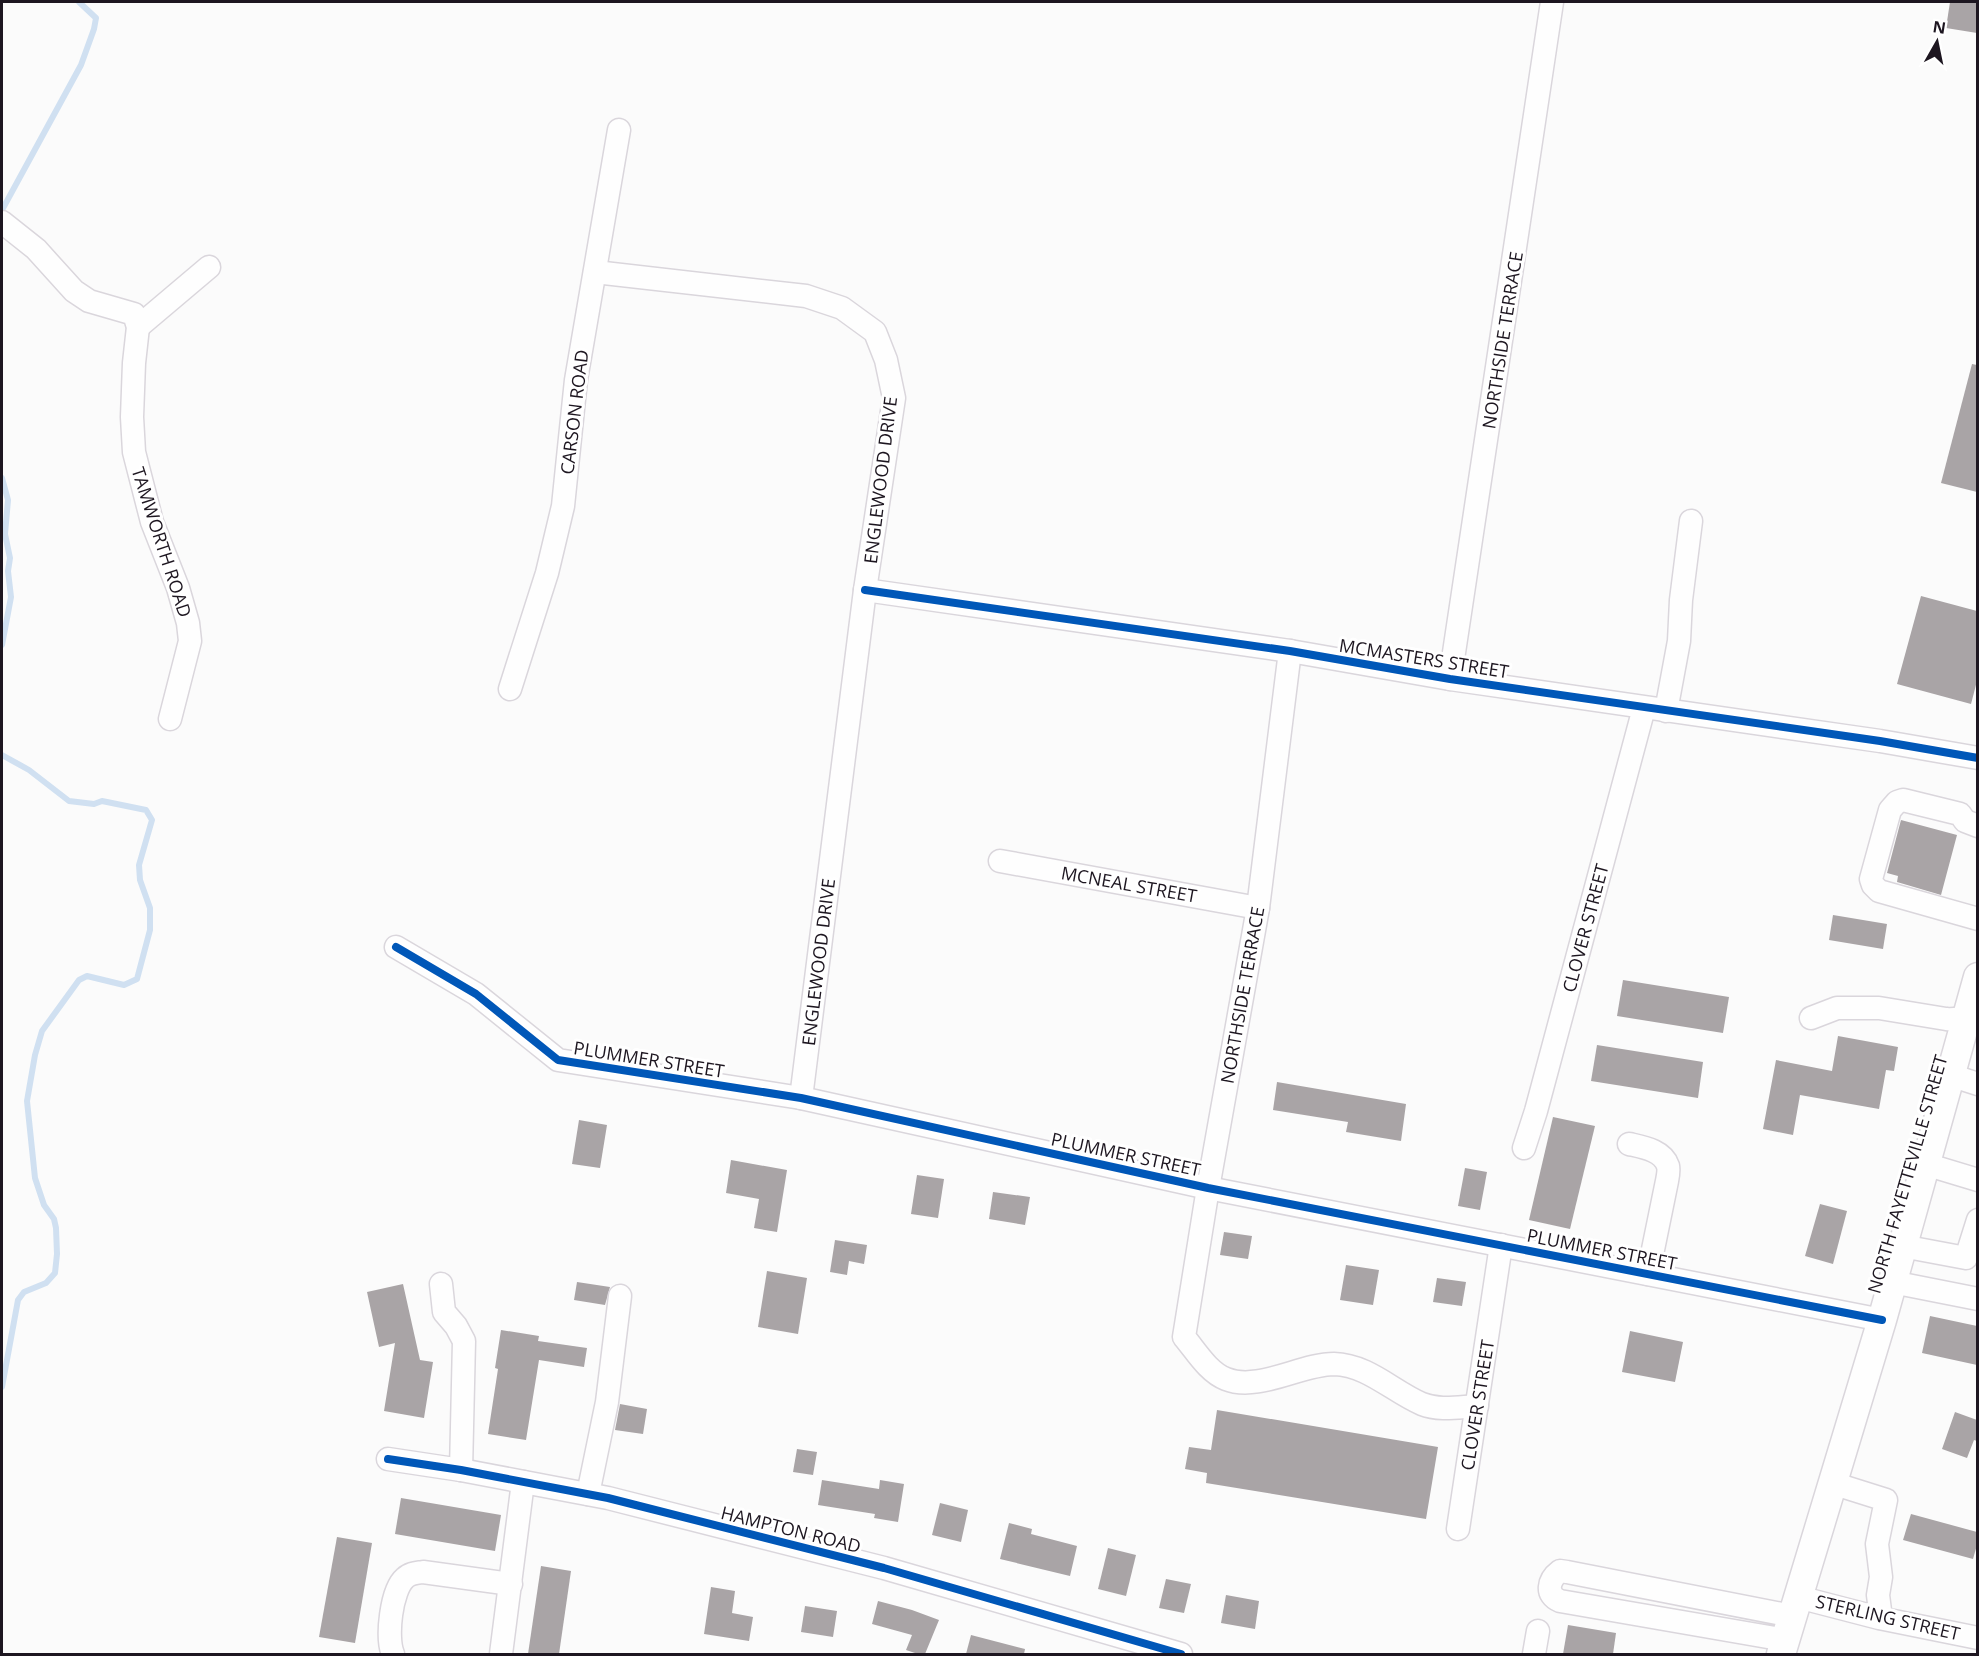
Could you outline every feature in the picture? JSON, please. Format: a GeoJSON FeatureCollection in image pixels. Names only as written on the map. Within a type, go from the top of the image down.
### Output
{"type":"FeatureCollection","features":[{"type":"Feature","properties":{"kind":"main road","name":"NORTH FAYETTEVILLE STREET"},"geometry":{"type":"LineString","coordinates":[[1789,1627],[1882,1320],[1950,1075],[1972,1018],[1977,978]]}},
{"type":"Feature","properties":{"kind":"street","name":"NORTHSIDE TERRACE"},"geometry":{"type":"LineString","coordinates":[[1450,679],[1552,2]]}},
{"type":"Feature","properties":{"kind":"street","name":"CARSON ROAD"},"geometry":{"type":"LineString","coordinates":[[510,689],[547,573],[563,506],[576,380],[619,130]]}},
{"type":"Feature","properties":{"kind":"street"},"geometry":{"type":"LineString","coordinates":[[2,222],[36,249],[74,291],[89,301],[134,314],[138,327],[209,267]]}},
{"type":"Feature","properties":{"kind":"street","name":"ENGLEWOOD DRIVE"},"geometry":{"type":"LineString","coordinates":[[595,272],[806,296],[842,308],[875,332],[885,360],[894,398],[865,590],[801,1098]]}},
{"type":"Feature","properties":{"kind":"street","name":"TAMWORTH ROAD"},"geometry":{"type":"LineString","coordinates":[[138,327],[132,417],[134,452],[152,522],[178,588],[188,623],[190,640],[170,719]]}},
{"type":"Feature","properties":{"kind":"street","name":"CLOVER STREET"},"geometry":{"type":"LineString","coordinates":[[1524,1148],[1655,709],[1679,642],[1681,600],[1692,520]]}},
{"type":"Feature","properties":{"kind":"street","name":"MCMASTERS STREET"},"geometry":{"type":"LineString","coordinates":[[865,590],[1290,651],[1450,679],[1880,741],[1977,758]]}},
{"type":"Feature","properties":{"kind":"street","name":"NORTHSIDE TERRACE"},"geometry":{"type":"LineString","coordinates":[[1290,651],[1258,908],[1184,1337],[1210,1368],[1226,1379],[1245,1382],[1315,1366],[1335,1364],[1357,1368],[1422,1404],[1443,1409],[1477,1406]]}},
{"type":"Feature","properties":{"kind":"street"},"geometry":{"type":"LineString","coordinates":[[1977,826],[1965,821],[1960,814],[1903,800],[1897,802],[1890,810],[1871,879],[1879,891],[1977,919]]}},
{"type":"Feature","properties":{"kind":"street","name":"MCNEAL STREET"},"geometry":{"type":"LineString","coordinates":[[1000,861],[1258,908]]}},
{"type":"Feature","properties":{"kind":"street","name":"PLUMMER STREET"},"geometry":{"type":"LineString","coordinates":[[396,947],[476,994],[558,1060],[801,1098],[1208,1188],[1882,1320]]}},
{"type":"Feature","properties":{"kind":"street"},"geometry":{"type":"LineString","coordinates":[[1811,1018],[1838,1008],[1879,1008],[1956,1020],[1972,1018]]}},
{"type":"Feature","properties":{"kind":"street"},"geometry":{"type":"LineString","coordinates":[[1950,1075],[1977,1084]]}},
{"type":"Feature","properties":{"kind":"street"},"geometry":{"type":"LineString","coordinates":[[1629,1144],[1651,1150],[1662,1157],[1668,1166],[1668,1181],[1648,1274]]}},
{"type":"Feature","properties":{"kind":"street"},"geometry":{"type":"LineString","coordinates":[[1925,1164],[1977,1180]]}},
{"type":"Feature","properties":{"kind":"street"},"geometry":{"type":"LineString","coordinates":[[1902,1246],[1966,1258],[1977,1220]]}},
{"type":"Feature","properties":{"kind":"street","name":"CLOVER STREET"},"geometry":{"type":"LineString","coordinates":[[1458,1529],[1501,1245]]}},
{"type":"Feature","properties":{"kind":"street"},"geometry":{"type":"LineString","coordinates":[[1892,1282],[1977,1299]]}},
{"type":"Feature","properties":{"kind":"street"},"geometry":{"type":"LineString","coordinates":[[441,1284],[444,1312],[456,1326],[464,1341],[461,1470]]}},
{"type":"Feature","properties":{"kind":"street"},"geometry":{"type":"LineString","coordinates":[[588,1494],[607,1402],[620,1296]]}},
{"type":"Feature","properties":{"kind":"street","name":"HAMPTON ROAD"},"geometry":{"type":"LineString","coordinates":[[388,1459],[588,1494],[884,1568],[1181,1654]]}},
{"type":"Feature","properties":{"kind":"street"},"geometry":{"type":"LineString","coordinates":[[501,1654],[523,1482]]}},
{"type":"Feature","properties":{"kind":"street"},"geometry":{"type":"LineString","coordinates":[[1832,1483],[1886,1500],[1877,1544],[1881,1577],[1878,1595],[1881,1618]]}},
{"type":"Feature","properties":{"kind":"street"},"geometry":{"type":"LineString","coordinates":[[1560,1571],[1567,1572],[1789,1627],[1560,1601],[1549,1593],[1550,1583],[1560,1571]]}},
{"type":"Feature","properties":{"kind":"street"},"geometry":{"type":"LineString","coordinates":[[393,1654],[390,1647],[390,1618],[403,1579],[411,1574],[423,1572],[511,1584]]}},
{"type":"Feature","properties":{"kind":"street","name":"STERLING STREET"},"geometry":{"type":"LineString","coordinates":[[1789,1627],[1881,1618],[1977,1638]]}},
{"type":"Feature","properties":{"kind":"street"},"geometry":{"type":"LineString","coordinates":[[1534,1654],[1538,1631]]}},
{"type":"Feature","properties":{"kind":"building"},"geometry":{"type":"Polygon","coordinates":[[[1950,2],[1977,2],[1977,33],[1946,28],[1950,2]]]}},
{"type":"Feature","properties":{"kind":"building"},"geometry":{"type":"Polygon","coordinates":[[[1972,364],[1977,365],[1977,492],[1941,483],[1972,364]]]}},
{"type":"Feature","properties":{"kind":"building"},"geometry":{"type":"Polygon","coordinates":[[[1921,596],[1977,611],[1977,681],[1971,704],[1897,684],[1921,596]]]}},
{"type":"Feature","properties":{"kind":"building"},"geometry":{"type":"Polygon","coordinates":[[[1901,820],[1957,835],[1941,895],[1897,882],[1898,876],[1887,873],[1901,820]]]}},
{"type":"Feature","properties":{"kind":"building"},"geometry":{"type":"Polygon","coordinates":[[[1833,915],[1887,924],[1883,949],[1829,940],[1833,915]]]}},
{"type":"Feature","properties":{"kind":"building"},"geometry":{"type":"Polygon","coordinates":[[[1623,980],[1729,997],[1723,1033],[1617,1016],[1623,980]]]}},
{"type":"Feature","properties":{"kind":"building"},"geometry":{"type":"Polygon","coordinates":[[[1838,1036],[1898,1047],[1894,1071],[1886,1070],[1879,1109],[1800,1095],[1793,1135],[1763,1129],[1776,1060],[1832,1071],[1838,1036]]]}},
{"type":"Feature","properties":{"kind":"building"},"geometry":{"type":"Polygon","coordinates":[[[1597,1045],[1703,1062],[1698,1098],[1591,1081],[1597,1045]]]}},
{"type":"Feature","properties":{"kind":"building"},"geometry":{"type":"Polygon","coordinates":[[[1277,1082],[1406,1104],[1401,1141],[1346,1132],[1348,1122],[1273,1110],[1277,1082]]]}},
{"type":"Feature","properties":{"kind":"building"},"geometry":{"type":"Polygon","coordinates":[[[1553,1117],[1595,1126],[1570,1229],[1529,1220],[1553,1117]]]}},
{"type":"Feature","properties":{"kind":"building"},"geometry":{"type":"Polygon","coordinates":[[[579,1120],[607,1125],[600,1168],[572,1164],[579,1120]]]}},
{"type":"Feature","properties":{"kind":"building"},"geometry":{"type":"Polygon","coordinates":[[[731,1160],[787,1170],[777,1232],[754,1228],[759,1199],[726,1193],[731,1160]]]}},
{"type":"Feature","properties":{"kind":"building"},"geometry":{"type":"Polygon","coordinates":[[[1465,1168],[1487,1172],[1480,1210],[1458,1206],[1465,1168]]]}},
{"type":"Feature","properties":{"kind":"building"},"geometry":{"type":"Polygon","coordinates":[[[917,1175],[944,1179],[938,1218],[911,1214],[917,1175]]]}},
{"type":"Feature","properties":{"kind":"building"},"geometry":{"type":"Polygon","coordinates":[[[993,1192],[1030,1197],[1025,1225],[989,1219],[993,1192]]]}},
{"type":"Feature","properties":{"kind":"building"},"geometry":{"type":"Polygon","coordinates":[[[1820,1204],[1847,1211],[1833,1264],[1805,1256],[1820,1204]]]}},
{"type":"Feature","properties":{"kind":"building"},"geometry":{"type":"Polygon","coordinates":[[[1224,1232],[1252,1236],[1248,1259],[1220,1255],[1224,1232]]]}},
{"type":"Feature","properties":{"kind":"building"},"geometry":{"type":"Polygon","coordinates":[[[835,1240],[867,1245],[864,1264],[849,1261],[847,1275],[830,1272],[835,1240]]]}},
{"type":"Feature","properties":{"kind":"building"},"geometry":{"type":"Polygon","coordinates":[[[1346,1265],[1379,1270],[1373,1305],[1340,1300],[1346,1265]]]}},
{"type":"Feature","properties":{"kind":"building"},"geometry":{"type":"Polygon","coordinates":[[[767,1271],[807,1278],[798,1334],[758,1327],[767,1271]]]}},
{"type":"Feature","properties":{"kind":"building"},"geometry":{"type":"Polygon","coordinates":[[[1437,1278],[1466,1282],[1462,1306],[1433,1302],[1437,1278]]]}},
{"type":"Feature","properties":{"kind":"building"},"geometry":{"type":"Polygon","coordinates":[[[577,1282],[610,1287],[605,1305],[574,1300],[577,1282]]]}},
{"type":"Feature","properties":{"kind":"building"},"geometry":{"type":"Polygon","coordinates":[[[403,1284],[420,1360],[433,1362],[424,1418],[384,1411],[395,1343],[379,1347],[367,1292],[403,1284]]]}},
{"type":"Feature","properties":{"kind":"building"},"geometry":{"type":"Polygon","coordinates":[[[1930,1316],[1977,1326],[1977,1365],[1922,1353],[1930,1316]]]}},
{"type":"Feature","properties":{"kind":"building"},"geometry":{"type":"Polygon","coordinates":[[[501,1330],[539,1336],[538,1341],[587,1348],[584,1367],[539,1360],[526,1440],[488,1434],[498,1369],[495,1368],[501,1330]]]}},
{"type":"Feature","properties":{"kind":"building"},"geometry":{"type":"Polygon","coordinates":[[[1630,1331],[1683,1342],[1675,1382],[1622,1372],[1630,1331]]]}},
{"type":"Feature","properties":{"kind":"building"},"geometry":{"type":"Polygon","coordinates":[[[620,1404],[647,1409],[643,1434],[615,1430],[620,1404]]]}},
{"type":"Feature","properties":{"kind":"building"},"geometry":{"type":"Polygon","coordinates":[[[1217,1410],[1438,1447],[1426,1519],[1206,1483],[1207,1473],[1185,1469],[1189,1447],[1211,1450],[1217,1410]]]}},
{"type":"Feature","properties":{"kind":"building"},"geometry":{"type":"Polygon","coordinates":[[[1955,1412],[1977,1420],[1977,1441],[1974,1440],[1967,1458],[1942,1449],[1955,1412]]]}},
{"type":"Feature","properties":{"kind":"building"},"geometry":{"type":"Polygon","coordinates":[[[797,1449],[817,1452],[813,1475],[793,1472],[797,1449]]]}},
{"type":"Feature","properties":{"kind":"building"},"geometry":{"type":"Polygon","coordinates":[[[822,1480],[879,1489],[880,1480],[904,1484],[898,1522],[874,1518],[875,1514],[818,1505],[822,1480]]]}},
{"type":"Feature","properties":{"kind":"building"},"geometry":{"type":"Polygon","coordinates":[[[401,1498],[501,1515],[495,1551],[395,1534],[401,1498]]]}},
{"type":"Feature","properties":{"kind":"building"},"geometry":{"type":"Polygon","coordinates":[[[940,1503],[968,1510],[961,1542],[932,1535],[940,1503]]]}},
{"type":"Feature","properties":{"kind":"building"},"geometry":{"type":"Polygon","coordinates":[[[1911,1514],[1977,1532],[1977,1545],[1973,1559],[1903,1540],[1911,1514]]]}},
{"type":"Feature","properties":{"kind":"building"},"geometry":{"type":"Polygon","coordinates":[[[1009,1523],[1032,1529],[1031,1534],[1077,1546],[1070,1576],[1000,1559],[1009,1523]]]}},
{"type":"Feature","properties":{"kind":"building"},"geometry":{"type":"Polygon","coordinates":[[[337,1537],[372,1543],[355,1643],[319,1637],[337,1537]]]}},
{"type":"Feature","properties":{"kind":"building"},"geometry":{"type":"Polygon","coordinates":[[[1108,1548],[1136,1555],[1126,1596],[1098,1589],[1108,1548]]]}},
{"type":"Feature","properties":{"kind":"building"},"geometry":{"type":"Polygon","coordinates":[[[541,1566],[571,1571],[559,1654],[528,1654],[541,1566]]]}},
{"type":"Feature","properties":{"kind":"building"},"geometry":{"type":"Polygon","coordinates":[[[1166,1579],[1191,1584],[1184,1613],[1159,1608],[1166,1579]]]}},
{"type":"Feature","properties":{"kind":"building"},"geometry":{"type":"Polygon","coordinates":[[[711,1587],[735,1591],[732,1613],[753,1617],[749,1641],[704,1634],[711,1587]]]}},
{"type":"Feature","properties":{"kind":"building"},"geometry":{"type":"Polygon","coordinates":[[[1226,1595],[1259,1601],[1255,1629],[1221,1623],[1226,1595]]]}},
{"type":"Feature","properties":{"kind":"building"},"geometry":{"type":"Polygon","coordinates":[[[878,1601],[939,1620],[925,1654],[906,1650],[912,1635],[872,1624],[878,1601]]]}},
{"type":"Feature","properties":{"kind":"building"},"geometry":{"type":"Polygon","coordinates":[[[805,1606],[837,1611],[833,1637],[801,1632],[805,1606]]]}},
{"type":"Feature","properties":{"kind":"building"},"geometry":{"type":"Polygon","coordinates":[[[1568,1625],[1616,1633],[1613,1654],[1563,1654],[1568,1625]]]}},
{"type":"Feature","properties":{"kind":"building"},"geometry":{"type":"Polygon","coordinates":[[[971,1635],[1025,1649],[1024,1654],[966,1654],[971,1635]]]}},
{"type":"Feature","properties":{"kind":"waterway"},"geometry":{"type":"LineString","coordinates":[[2,210],[81,65],[96,18],[79,2]]}},
{"type":"Feature","properties":{"kind":"waterway"},"geometry":{"type":"LineString","coordinates":[[2,478],[8,500],[5,534],[10,558],[8,571],[11,597],[2,645]]}},
{"type":"Feature","properties":{"kind":"waterway"},"geometry":{"type":"LineString","coordinates":[[2,755],[29,770],[69,801],[94,804],[102,801],[146,810],[152,820],[139,865],[140,880],[150,908],[150,930],[137,979],[124,985],[87,976],[79,980],[42,1031],[35,1055],[27,1101],[35,1178],[44,1205],[54,1219],[57,1254],[55,1273],[46,1283],[24,1292],[18,1300],[2,1387]]}},
{"type":"Feature","properties":{"kind":"cycle path"},"geometry":{"type":"LineString","coordinates":[[865,590],[1290,651],[1450,679],[1880,741],[1978,758]]}},
{"type":"Feature","properties":{"kind":"cycle path"},"geometry":{"type":"LineString","coordinates":[[396,947],[476,994],[558,1060],[801,1098],[1208,1188],[1882,1320]]}},
{"type":"Feature","properties":{"kind":"cycle path"},"geometry":{"type":"LineString","coordinates":[[388,1459],[461,1470],[608,1498],[884,1568],[1181,1654]]}}]}
